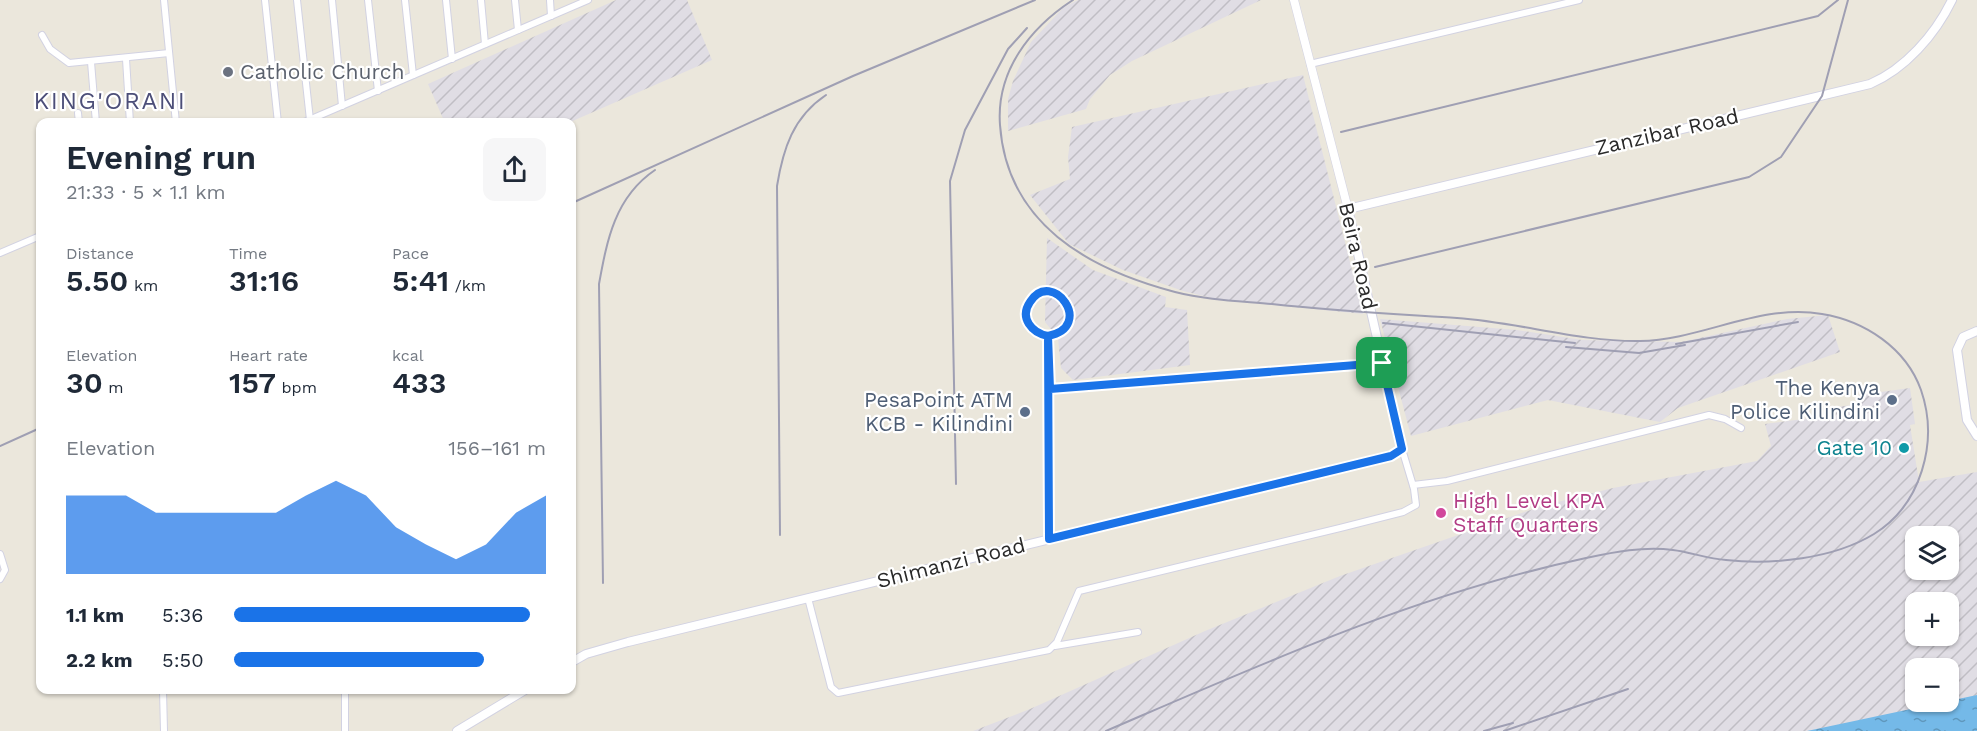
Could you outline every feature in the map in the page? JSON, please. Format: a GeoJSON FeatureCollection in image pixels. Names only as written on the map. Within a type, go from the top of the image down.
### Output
{"type":"FeatureCollection","features":[{"type":"Feature","properties":{"kind":"main road","name":"Zanzibar Road"},"geometry":{"type":"LineString","coordinates":[[1348,209],[1870,84],[1897,70],[1905,62],[1938,24],[1952,0]]}},
{"type":"Feature","properties":{"kind":"main road","name":"Beira Road"},"geometry":{"type":"LineString","coordinates":[[1348,209],[1402,449]]}},
{"type":"Feature","properties":{"kind":"main road"},"geometry":{"type":"LineString","coordinates":[[1977,331],[1963,337],[1956,350],[1967,420],[1977,436]]}},
{"type":"Feature","properties":{"kind":"main road","name":"Shimanzi Road"},"geometry":{"type":"LineString","coordinates":[[576,660],[586,654],[628,642],[1391,456],[1402,449]]}},
{"type":"Feature","properties":{"kind":"main road"},"geometry":{"type":"LineString","coordinates":[[457,731],[518,694]]}},
{"type":"Feature","properties":{"kind":"street"},"geometry":{"type":"LineString","coordinates":[[164,0],[176,118]]}},
{"type":"Feature","properties":{"kind":"street"},"geometry":{"type":"LineString","coordinates":[[265,0],[277,118]]}},
{"type":"Feature","properties":{"kind":"street"},"geometry":{"type":"LineString","coordinates":[[297,0],[310,118]]}},
{"type":"Feature","properties":{"kind":"street"},"geometry":{"type":"LineString","coordinates":[[332,0],[342,106]]}},
{"type":"Feature","properties":{"kind":"street"},"geometry":{"type":"LineString","coordinates":[[368,0],[378,90]]}},
{"type":"Feature","properties":{"kind":"street"},"geometry":{"type":"LineString","coordinates":[[405,0],[413,75]]}},
{"type":"Feature","properties":{"kind":"street"},"geometry":{"type":"LineString","coordinates":[[446,0],[452,59]]}},
{"type":"Feature","properties":{"kind":"street"},"geometry":{"type":"LineString","coordinates":[[481,0],[485,44]]}},
{"type":"Feature","properties":{"kind":"street"},"geometry":{"type":"LineString","coordinates":[[515,0],[518,30]]}},
{"type":"Feature","properties":{"kind":"street"},"geometry":{"type":"LineString","coordinates":[[550,0],[551,16]]}},
{"type":"Feature","properties":{"kind":"street"},"geometry":{"type":"LineString","coordinates":[[315,118],[588,0]]}},
{"type":"Feature","properties":{"kind":"street","name":"Beira Road"},"geometry":{"type":"LineString","coordinates":[[1294,0],[1348,209]]}},
{"type":"Feature","properties":{"kind":"street"},"geometry":{"type":"LineString","coordinates":[[1310,64],[1579,0]]}},
{"type":"Feature","properties":{"kind":"street"},"geometry":{"type":"LineString","coordinates":[[42,36],[50,50],[69,63],[169,53]]}},
{"type":"Feature","properties":{"kind":"street"},"geometry":{"type":"LineString","coordinates":[[126,59],[130,118]]}},
{"type":"Feature","properties":{"kind":"street"},"geometry":{"type":"LineString","coordinates":[[91,62],[96,118]]}},
{"type":"Feature","properties":{"kind":"street"},"geometry":{"type":"LineString","coordinates":[[78,114],[78,118]]}},
{"type":"Feature","properties":{"kind":"street"},"geometry":{"type":"LineString","coordinates":[[0,254],[36,238]]}},
{"type":"Feature","properties":{"kind":"street"},"geometry":{"type":"LineString","coordinates":[[1051,292],[1064,298],[1070,312],[1062,331],[1048,336],[1034,331],[1026,319],[1026,312],[1031,299],[1037,294],[1051,292]]}},
{"type":"Feature","properties":{"kind":"street"},"geometry":{"type":"LineString","coordinates":[[1048,336],[1049,539]]}},
{"type":"Feature","properties":{"kind":"street"},"geometry":{"type":"LineString","coordinates":[[1050,389],[1382,363]]}},
{"type":"Feature","properties":{"kind":"street"},"geometry":{"type":"LineString","coordinates":[[1413,485],[1447,481],[1709,415],[1725,419],[1740,428]]}},
{"type":"Feature","properties":{"kind":"street"},"geometry":{"type":"LineString","coordinates":[[1055,646],[1079,591],[1403,512],[1416,505],[1413,485],[1402,449]]}},
{"type":"Feature","properties":{"kind":"street"},"geometry":{"type":"LineString","coordinates":[[0,554],[5,570],[0,579]]}},
{"type":"Feature","properties":{"kind":"street"},"geometry":{"type":"LineString","coordinates":[[808,598],[831,687],[838,693],[1043,651],[1055,646],[1138,632]]}},
{"type":"Feature","properties":{"kind":"street"},"geometry":{"type":"LineString","coordinates":[[163,694],[164,731]]}},
{"type":"Feature","properties":{"kind":"street"},"geometry":{"type":"LineString","coordinates":[[345,694],[345,731]]}},
{"type":"Feature","properties":{"kind":"shaded area"},"geometry":{"type":"Polygon","coordinates":[[[616,0],[687,0],[712,60],[576,120],[443,118],[428,84],[616,0]]]}},
{"type":"Feature","properties":{"kind":"shaded area"},"geometry":{"type":"Polygon","coordinates":[[[1078,0],[1261,0],[1132,61],[1110,75],[1090,99],[1086,109],[1008,131],[1008,99],[1013,81],[1031,42],[1064,7],[1078,0]]]}},
{"type":"Feature","properties":{"kind":"shaded area"},"geometry":{"type":"Polygon","coordinates":[[[1303,75],[1363,314],[1216,299],[1183,291],[1123,270],[1069,244],[1030,195],[1070,179],[1068,157],[1072,127],[1303,75]]]}},
{"type":"Feature","properties":{"kind":"shaded area"},"geometry":{"type":"Polygon","coordinates":[[[1047,238],[1093,270],[1166,297],[1165,307],[1187,310],[1190,365],[1073,380],[1061,368],[1058,338],[1045,322],[1047,238]]]}},
{"type":"Feature","properties":{"kind":"shaded area"},"geometry":{"type":"Polygon","coordinates":[[[1828,315],[1840,352],[1678,408],[1660,422],[1548,400],[1411,436],[1380,319],[1517,330],[1582,340],[1681,342],[1787,319],[1828,315]]]}},
{"type":"Feature","properties":{"kind":"shaded area"},"geometry":{"type":"Polygon","coordinates":[[[1910,388],[1915,424],[1910,425],[1919,482],[1977,472],[1977,701],[1959,705],[1959,658],[1905,658],[1905,712],[1925,712],[1835,731],[973,731],[1030,709],[1205,631],[1340,576],[1542,506],[1613,488],[1757,461],[1771,446],[1765,424],[1827,416],[1830,408],[1859,404],[1859,395],[1910,388]]]}},
{"type":"Feature","properties":{"kind":"water"},"geometry":{"type":"Polygon","coordinates":[[[1977,695],[1977,731],[1807,731],[1905,710],[1959,712],[1959,699],[1977,695]]]}},
{"type":"Feature","properties":{"kind":"railway"},"geometry":{"type":"LineString","coordinates":[[576,201],[853,76],[1035,0]]}},
{"type":"Feature","properties":{"kind":"railway"},"geometry":{"type":"LineString","coordinates":[[1073,0],[1043,24],[1019,53],[1004,87],[1000,105],[1000,125],[1006,160],[1018,190],[1036,215],[1057,237],[1083,255],[1112,270],[1175,292],[1211,299],[1480,320],[1617,340],[1663,339],[1776,313],[1822,314],[1854,323],[1868,330],[1894,349],[1905,361],[1921,390],[1928,430],[1922,471],[1904,507],[1874,534],[1840,549],[1821,555],[1763,562],[1719,559],[1673,550],[1640,549],[1523,573],[1342,632],[1106,731]]}},
{"type":"Feature","properties":{"kind":"railway"},"geometry":{"type":"LineString","coordinates":[[1341,132],[1818,16],[1838,0]]}},
{"type":"Feature","properties":{"kind":"railway"},"geometry":{"type":"LineString","coordinates":[[1375,267],[1749,177],[1781,157],[1822,96],[1848,0]]}},
{"type":"Feature","properties":{"kind":"railway"},"geometry":{"type":"LineString","coordinates":[[956,484],[950,181],[965,130],[1008,49],[1027,28]]}},
{"type":"Feature","properties":{"kind":"railway"},"geometry":{"type":"LineString","coordinates":[[780,535],[777,186],[791,135],[805,113],[826,95]]}},
{"type":"Feature","properties":{"kind":"railway"},"geometry":{"type":"LineString","coordinates":[[603,583],[599,284],[610,236],[622,206],[630,193],[655,170]]}},
{"type":"Feature","properties":{"kind":"railway"},"geometry":{"type":"LineString","coordinates":[[1676,344],[1798,322]]}},
{"type":"Feature","properties":{"kind":"railway"},"geometry":{"type":"LineString","coordinates":[[1383,323],[1575,343]]}},
{"type":"Feature","properties":{"kind":"railway"},"geometry":{"type":"LineString","coordinates":[[1566,347],[1639,353],[1685,345]]}},
{"type":"Feature","properties":{"kind":"railway"},"geometry":{"type":"LineString","coordinates":[[0,446],[36,430]]}},
{"type":"Feature","properties":{"kind":"railway"},"geometry":{"type":"LineString","coordinates":[[1504,731],[1628,689]]}},
{"type":"Feature","properties":{"kind":"railway"},"geometry":{"type":"LineString","coordinates":[[1484,731],[1513,723]]}},
{"type":"Feature","properties":{"kind":"place","name":"Catholic Church"},"geometry":{"type":"Point","coordinates":[228,72]}},
{"type":"Feature","properties":{"kind":"place","name":"The Kenya Police Kilindini"},"geometry":{"type":"Point","coordinates":[1892,400]}},
{"type":"Feature","properties":{"kind":"place","name":"PesaPoint ATM KCB - Kilindini"},"geometry":{"type":"Point","coordinates":[1025,412]}},
{"type":"Feature","properties":{"kind":"place","name":"Gate 10"},"geometry":{"type":"Point","coordinates":[1904,448]}},
{"type":"Feature","properties":{"kind":"place","name":"High Level KPA Staff Quarters"},"geometry":{"type":"Point","coordinates":[1441,513]}},
{"type":"Feature","properties":{"kind":"district","name":"KING'ORANI"},"geometry":{"type":"Point","coordinates":[110,101]}},
{"type":"Feature","properties":{"kind":"route"},"geometry":{"type":"LineString","coordinates":[[1382,363],[1050,389],[1048,336],[1034,331],[1026,319],[1028,305],[1037,294],[1044,292],[1058,294],[1064,298],[1070,312],[1062,331],[1048,336],[1049,539],[1391,456],[1402,449],[1382,363]]}}]}
